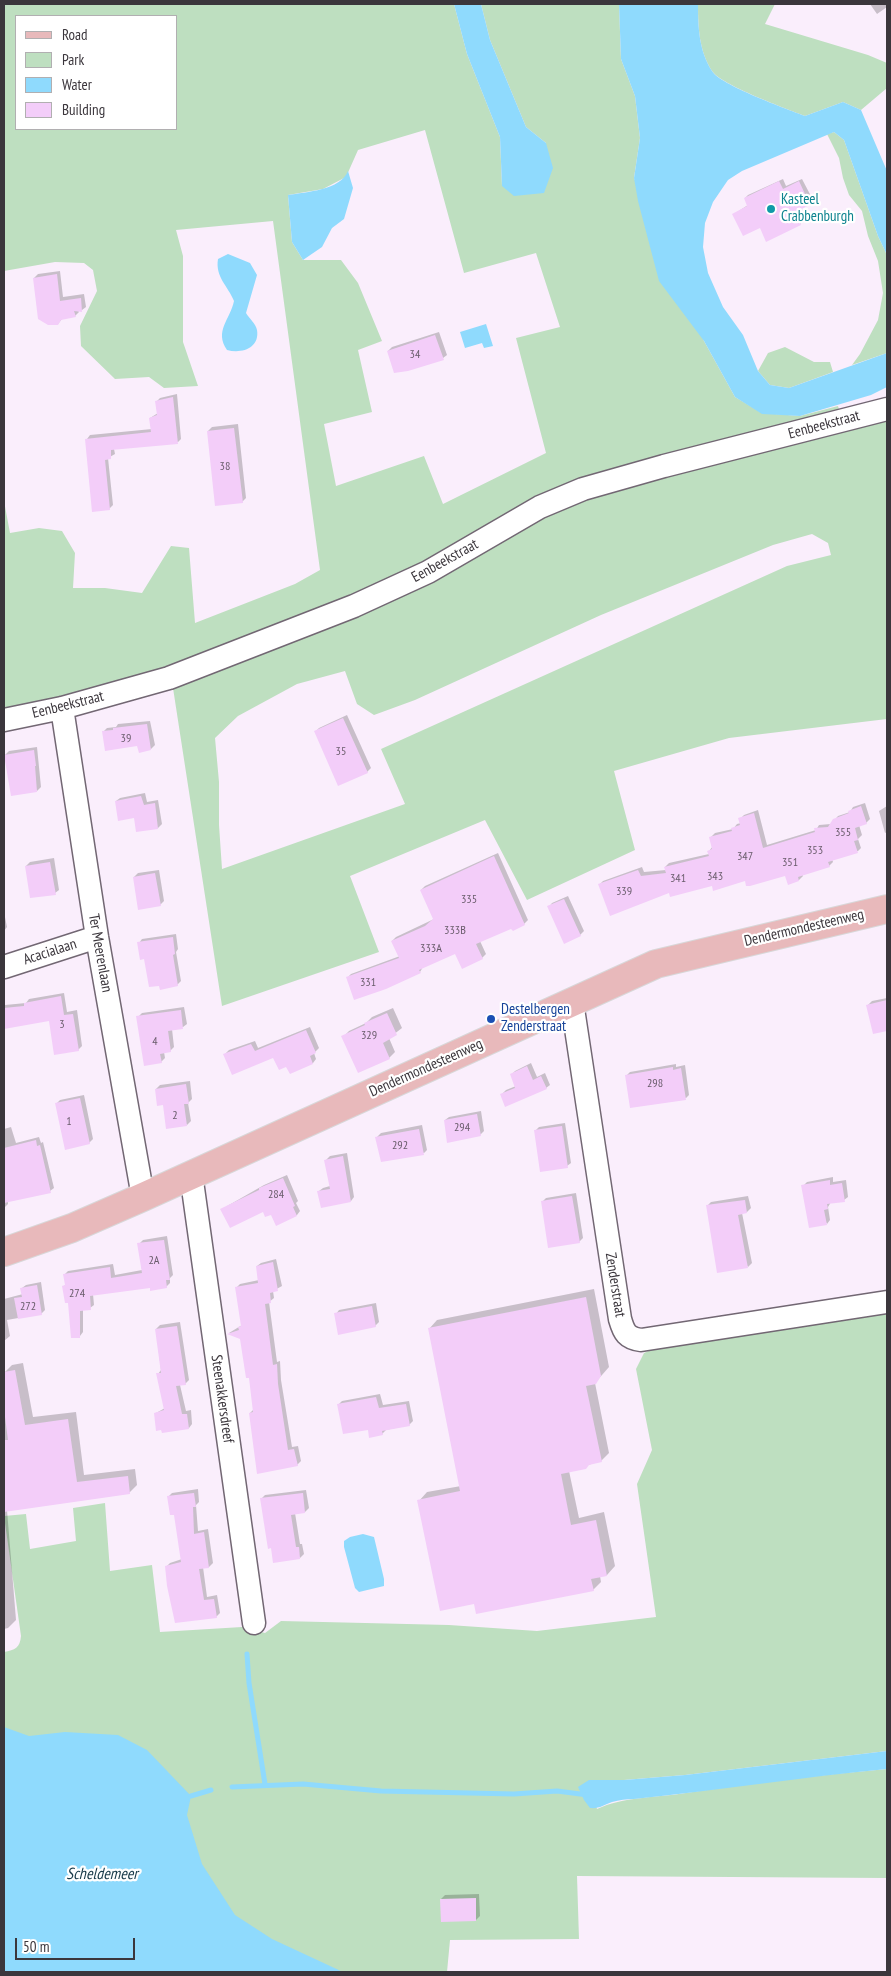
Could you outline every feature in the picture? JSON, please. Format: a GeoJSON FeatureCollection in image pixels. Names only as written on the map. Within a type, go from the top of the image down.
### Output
{"type":"FeatureCollection","features":[{"type":"Feature","properties":{"kind":"main road","name":"Dendermondesteenweg"},"geometry":{"type":"LineString","coordinates":[[4,1252],[72,1228],[143,1197],[656,964],[887,909]]}},
{"type":"Feature","properties":{"kind":"street","name":"Eenbeekstraat"},"geometry":{"type":"LineString","coordinates":[[4,720],[62,708],[169,678],[354,606],[428,572],[540,507],[583,489],[887,409]]}},
{"type":"Feature","properties":{"kind":"street","name":"Ter Meerenlaan"},"geometry":{"type":"LineString","coordinates":[[62,708],[97,937],[143,1197]]}},
{"type":"Feature","properties":{"kind":"street","name":"Acacialaan"},"geometry":{"type":"LineString","coordinates":[[4,967],[97,937]]}},
{"type":"Feature","properties":{"kind":"street","name":"Zenderstraat"},"geometry":{"type":"LineString","coordinates":[[572,1002],[620,1319],[624,1331],[632,1338],[642,1340],[887,1302]]}},
{"type":"Feature","properties":{"kind":"street","name":"Steenakkersdreef"},"geometry":{"type":"LineString","coordinates":[[191,1174],[254,1623]]}},
{"type":"Feature","properties":{"kind":"green space"},"geometry":{"type":"Polygon","coordinates":[[[4,4],[454,4],[467,54],[500,137],[502,186],[546,143],[526,127],[490,40],[481,4],[619,4],[621,59],[635,96],[640,138],[634,178],[704,341],[735,397],[762,413],[800,416],[838,406],[845,430],[887,421],[887,719],[729,738],[614,771],[635,850],[527,900],[485,820],[350,876],[379,952],[222,1006],[173,688],[166,667],[87,692],[4,708],[4,501],[10,533],[39,528],[62,531],[75,553],[73,588],[105,588],[142,593],[171,546],[189,548],[195,623],[295,584],[320,570],[273,221],[176,230],[183,256],[183,342],[198,386],[164,388],[149,377],[115,379],[81,346],[80,326],[97,291],[93,270],[84,263],[55,262],[4,271],[4,4]],[[425,130],[358,150],[346,177],[323,189],[288,195],[292,242],[303,260],[341,260],[358,283],[382,341],[358,350],[372,412],[324,424],[336,486],[424,456],[443,504],[546,453],[516,338],[560,327],[536,253],[464,273],[425,130]],[[812,534],[773,545],[601,615],[415,700],[374,715],[357,704],[345,671],[297,684],[238,716],[215,738],[219,782],[222,869],[405,804],[381,749],[787,566],[831,555],[828,543],[812,534]]]}},
{"type":"Feature","properties":{"kind":"green space"},"geometry":{"type":"Polygon","coordinates":[[[698,4],[775,4],[765,24],[868,55],[887,63],[887,88],[861,110],[843,102],[805,116],[755,96],[728,83],[712,71],[702,47],[698,4]]]}},
{"type":"Feature","properties":{"kind":"green space"},"geometry":{"type":"Polygon","coordinates":[[[834,132],[844,140],[878,236],[887,255],[887,353],[852,365],[878,320],[883,293],[878,261],[868,236],[862,211],[849,195],[839,158],[827,134],[834,132]]]}},
{"type":"Feature","properties":{"kind":"green space"},"geometry":{"type":"Polygon","coordinates":[[[785,347],[814,362],[830,362],[833,372],[789,388],[770,385],[758,371],[768,353],[785,347]]]}},
{"type":"Feature","properties":{"kind":"green space"},"geometry":{"type":"Polygon","coordinates":[[[887,1310],[887,1751],[685,1775],[624,1780],[589,1780],[597,1809],[617,1802],[637,1799],[757,1783],[887,1769],[887,1878],[577,1876],[579,1939],[450,1940],[447,1972],[4,1972],[4,1652],[16,1648],[21,1636],[4,1516],[26,1514],[30,1549],[76,1541],[73,1508],[105,1503],[110,1571],[152,1565],[160,1632],[242,1627],[265,1633],[281,1621],[449,1625],[537,1631],[656,1617],[637,1484],[652,1450],[636,1369],[644,1353],[665,1344],[887,1310]]]}},
{"type":"Feature","properties":{"kind":"water"},"geometry":{"type":"Polygon","coordinates":[[[454,4],[481,4],[490,40],[526,127],[546,143],[553,168],[544,193],[514,196],[502,186],[500,137],[467,54],[454,4]]]}},
{"type":"Feature","properties":{"kind":"water"},"geometry":{"type":"Polygon","coordinates":[[[619,4],[698,4],[699,30],[704,55],[712,71],[727,83],[805,116],[843,102],[861,110],[887,171],[887,255],[878,236],[844,140],[834,132],[742,171],[728,180],[713,202],[705,223],[703,247],[708,273],[723,307],[743,335],[758,371],[770,385],[789,388],[887,353],[887,387],[871,395],[800,416],[762,414],[735,397],[704,341],[659,281],[638,201],[634,178],[640,138],[635,96],[621,59],[619,4]]]}},
{"type":"Feature","properties":{"kind":"water"},"geometry":{"type":"Polygon","coordinates":[[[348,171],[353,188],[344,219],[332,228],[322,247],[303,260],[292,242],[288,195],[331,186],[344,177],[348,171]]]}},
{"type":"Feature","properties":{"kind":"water"},"geometry":{"type":"Polygon","coordinates":[[[228,254],[250,263],[257,275],[246,313],[257,330],[256,341],[249,348],[238,351],[227,350],[222,337],[222,331],[234,301],[218,271],[218,259],[228,254]]]}},
{"type":"Feature","properties":{"kind":"water"},"geometry":{"type":"Polygon","coordinates":[[[486,324],[493,346],[484,348],[482,343],[465,348],[460,332],[486,324]]]}},
{"type":"Feature","properties":{"kind":"water"},"geometry":{"type":"Polygon","coordinates":[[[363,1534],[374,1537],[384,1586],[359,1592],[355,1588],[344,1541],[350,1537],[363,1534]]]}},
{"type":"Feature","properties":{"kind":"water","name":"Scheldemeer"},"geometry":{"type":"Polygon","coordinates":[[[4,1727],[29,1736],[65,1732],[118,1735],[147,1750],[191,1796],[187,1815],[202,1864],[235,1915],[272,1939],[343,1972],[4,1972],[4,1727]]]}},
{"type":"Feature","properties":{"kind":"water"},"geometry":{"type":"Polygon","coordinates":[[[887,1751],[887,1769],[623,1800],[596,1808],[590,1808],[578,1787],[589,1780],[624,1780],[685,1775],[887,1751]]]}},
{"type":"Feature","properties":{"kind":"building","name":"Kasteel Crabbenburgh"},"geometry":{"type":"Polygon","coordinates":[[[779,181],[783,189],[799,181],[810,205],[795,212],[801,225],[766,242],[760,228],[743,236],[732,214],[747,206],[744,198],[779,181]]]}},
{"type":"Feature","properties":{"kind":"building"},"geometry":{"type":"Polygon","coordinates":[[[57,274],[60,301],[81,298],[82,312],[74,311],[76,317],[61,320],[58,325],[48,325],[38,319],[33,278],[57,274]]]}},
{"type":"Feature","properties":{"kind":"building"},"geometry":{"type":"Polygon","coordinates":[[[435,335],[444,360],[408,371],[394,373],[387,351],[435,335]]]}},
{"type":"Feature","properties":{"kind":"building"},"geometry":{"type":"Polygon","coordinates":[[[173,397],[178,444],[111,450],[111,459],[105,460],[110,510],[92,512],[85,439],[151,432],[149,418],[157,415],[155,401],[173,397]]]}},
{"type":"Feature","properties":{"kind":"building"},"geometry":{"type":"Polygon","coordinates":[[[234,428],[243,503],[215,506],[207,431],[234,428]]]}},
{"type":"Feature","properties":{"kind":"building"},"geometry":{"type":"Polygon","coordinates":[[[343,718],[368,773],[338,786],[314,731],[343,718]]]}},
{"type":"Feature","properties":{"kind":"building"},"geometry":{"type":"Polygon","coordinates":[[[147,724],[151,750],[139,753],[137,746],[105,751],[102,731],[147,724]]]}},
{"type":"Feature","properties":{"kind":"building"},"geometry":{"type":"Polygon","coordinates":[[[34,750],[37,792],[11,796],[4,755],[34,750]]]}},
{"type":"Feature","properties":{"kind":"building"},"geometry":{"type":"Polygon","coordinates":[[[141,796],[144,805],[155,803],[158,829],[136,832],[134,818],[118,821],[115,801],[141,796]]]}},
{"type":"Feature","properties":{"kind":"building"},"geometry":{"type":"Polygon","coordinates":[[[861,806],[867,824],[855,828],[858,840],[854,841],[858,853],[828,862],[830,867],[798,877],[799,881],[788,885],[785,876],[750,886],[746,886],[745,881],[713,891],[712,886],[670,897],[669,893],[610,916],[598,884],[638,870],[641,876],[666,873],[664,867],[709,856],[707,851],[712,849],[709,837],[732,831],[731,828],[740,825],[738,818],[754,813],[763,848],[815,832],[814,828],[828,827],[833,819],[861,806]]]}},
{"type":"Feature","properties":{"kind":"building"},"geometry":{"type":"Polygon","coordinates":[[[494,856],[525,925],[476,944],[483,959],[462,969],[455,954],[419,970],[421,973],[386,989],[354,1000],[346,977],[399,958],[391,941],[425,926],[433,919],[420,890],[494,856]]]}},
{"type":"Feature","properties":{"kind":"building"},"geometry":{"type":"Polygon","coordinates":[[[50,862],[56,895],[30,898],[25,866],[50,862]]]}},
{"type":"Feature","properties":{"kind":"building"},"geometry":{"type":"Polygon","coordinates":[[[155,873],[161,906],[138,910],[133,877],[155,873]]]}},
{"type":"Feature","properties":{"kind":"building"},"geometry":{"type":"Polygon","coordinates":[[[564,899],[581,936],[564,944],[547,906],[564,899]]]}},
{"type":"Feature","properties":{"kind":"building"},"geometry":{"type":"Polygon","coordinates":[[[173,937],[175,954],[173,955],[178,986],[160,990],[159,986],[149,987],[144,959],[140,960],[137,942],[173,937]]]}},
{"type":"Feature","properties":{"kind":"building"},"geometry":{"type":"Polygon","coordinates":[[[61,996],[64,1015],[73,1014],[79,1051],[54,1055],[49,1021],[4,1029],[4,1008],[24,1006],[24,1003],[61,996]]]}},
{"type":"Feature","properties":{"kind":"building"},"geometry":{"type":"Polygon","coordinates":[[[887,1000],[887,1031],[873,1034],[866,1005],[887,1000]]]}},
{"type":"Feature","properties":{"kind":"building"},"geometry":{"type":"Polygon","coordinates":[[[181,1010],[183,1029],[168,1031],[171,1052],[160,1054],[162,1063],[144,1066],[136,1016],[181,1010]]]}},
{"type":"Feature","properties":{"kind":"building"},"geometry":{"type":"Polygon","coordinates":[[[387,1013],[397,1035],[383,1043],[390,1059],[358,1073],[341,1036],[387,1013]]]}},
{"type":"Feature","properties":{"kind":"building"},"geometry":{"type":"Polygon","coordinates":[[[306,1030],[316,1053],[310,1056],[313,1064],[290,1074],[286,1067],[279,1070],[273,1058],[232,1075],[223,1054],[251,1044],[255,1051],[306,1030]]]}},
{"type":"Feature","properties":{"kind":"building"},"geometry":{"type":"Polygon","coordinates":[[[527,1066],[533,1080],[541,1076],[547,1089],[505,1107],[500,1094],[515,1088],[510,1074],[527,1066]]]}},
{"type":"Feature","properties":{"kind":"building"},"geometry":{"type":"Polygon","coordinates":[[[673,1067],[673,1070],[681,1068],[686,1100],[630,1108],[625,1075],[673,1067]]]}},
{"type":"Feature","properties":{"kind":"building"},"geometry":{"type":"Polygon","coordinates":[[[186,1084],[189,1104],[184,1104],[187,1126],[166,1129],[163,1105],[157,1106],[155,1089],[186,1084]]]}},
{"type":"Feature","properties":{"kind":"building"},"geometry":{"type":"Polygon","coordinates":[[[80,1098],[90,1144],[65,1150],[55,1103],[80,1098]]]}},
{"type":"Feature","properties":{"kind":"building"},"geometry":{"type":"Polygon","coordinates":[[[477,1114],[481,1136],[447,1143],[444,1120],[477,1114]]]}},
{"type":"Feature","properties":{"kind":"building"},"geometry":{"type":"Polygon","coordinates":[[[562,1126],[568,1168],[540,1172],[534,1130],[562,1126]]]}},
{"type":"Feature","properties":{"kind":"building"},"geometry":{"type":"Polygon","coordinates":[[[419,1129],[424,1155],[381,1162],[375,1137],[419,1129]]]}},
{"type":"Feature","properties":{"kind":"building"},"geometry":{"type":"Polygon","coordinates":[[[36,1140],[37,1146],[40,1145],[51,1193],[4,1203],[4,1148],[36,1140]]]}},
{"type":"Feature","properties":{"kind":"building"},"geometry":{"type":"Polygon","coordinates":[[[343,1156],[351,1202],[321,1208],[317,1191],[330,1189],[324,1160],[343,1156]]]}},
{"type":"Feature","properties":{"kind":"building"},"geometry":{"type":"Polygon","coordinates":[[[283,1178],[295,1206],[293,1207],[297,1216],[276,1226],[271,1215],[265,1217],[263,1212],[230,1228],[220,1209],[259,1190],[259,1188],[283,1178]]]}},
{"type":"Feature","properties":{"kind":"building"},"geometry":{"type":"Polygon","coordinates":[[[830,1180],[830,1185],[842,1183],[845,1202],[827,1204],[828,1209],[824,1210],[827,1225],[809,1228],[801,1185],[830,1180]]]}},
{"type":"Feature","properties":{"kind":"building"},"geometry":{"type":"Polygon","coordinates":[[[572,1196],[580,1243],[548,1248],[541,1201],[572,1196]]]}},
{"type":"Feature","properties":{"kind":"building"},"geometry":{"type":"Polygon","coordinates":[[[745,1200],[747,1213],[738,1215],[748,1268],[717,1273],[706,1205],[745,1200]]]}},
{"type":"Feature","properties":{"kind":"building"},"geometry":{"type":"Polygon","coordinates":[[[164,1240],[170,1280],[166,1280],[167,1288],[150,1291],[150,1288],[90,1296],[91,1310],[80,1311],[80,1338],[71,1338],[68,1303],[65,1303],[62,1286],[65,1285],[63,1274],[110,1267],[111,1278],[142,1273],[137,1243],[164,1240]]]}},
{"type":"Feature","properties":{"kind":"building"},"geometry":{"type":"Polygon","coordinates":[[[273,1262],[278,1291],[270,1293],[271,1303],[265,1304],[273,1365],[277,1364],[278,1384],[288,1450],[294,1449],[298,1466],[257,1474],[249,1413],[253,1412],[249,1378],[246,1378],[240,1339],[227,1334],[239,1330],[238,1327],[241,1326],[235,1287],[258,1283],[256,1266],[273,1262]]]}},
{"type":"Feature","properties":{"kind":"building"},"geometry":{"type":"Polygon","coordinates":[[[37,1285],[42,1315],[18,1319],[14,1298],[22,1297],[20,1288],[37,1285]]]}},
{"type":"Feature","properties":{"kind":"building"},"geometry":{"type":"Polygon","coordinates":[[[586,1297],[601,1376],[596,1384],[586,1386],[602,1462],[589,1465],[586,1469],[561,1474],[571,1525],[596,1520],[607,1576],[591,1579],[594,1591],[476,1614],[474,1604],[440,1611],[417,1500],[460,1491],[428,1328],[586,1297]]]}},
{"type":"Feature","properties":{"kind":"building"},"geometry":{"type":"Polygon","coordinates":[[[372,1306],[376,1327],[338,1335],[334,1313],[372,1306]]]}},
{"type":"Feature","properties":{"kind":"building"},"geometry":{"type":"Polygon","coordinates":[[[177,1326],[186,1385],[176,1386],[182,1414],[187,1414],[189,1429],[162,1433],[161,1430],[156,1431],[154,1413],[164,1410],[156,1373],[161,1373],[155,1329],[177,1326]]]}},
{"type":"Feature","properties":{"kind":"building"},"geometry":{"type":"Polygon","coordinates":[[[15,1370],[25,1425],[68,1419],[77,1482],[128,1476],[130,1494],[4,1512],[4,1440],[8,1440],[4,1409],[4,1372],[15,1370]]]}},
{"type":"Feature","properties":{"kind":"building"},"geometry":{"type":"Polygon","coordinates":[[[376,1397],[379,1408],[406,1404],[410,1426],[382,1431],[383,1435],[369,1438],[368,1430],[343,1434],[337,1404],[376,1397]]]}},
{"type":"Feature","properties":{"kind":"building"},"geometry":{"type":"Polygon","coordinates":[[[194,1493],[196,1507],[193,1507],[194,1534],[204,1532],[209,1568],[199,1569],[204,1600],[214,1599],[217,1618],[175,1623],[165,1566],[181,1562],[174,1515],[170,1515],[167,1496],[194,1493]]]}},
{"type":"Feature","properties":{"kind":"building"},"geometry":{"type":"Polygon","coordinates":[[[303,1493],[305,1513],[291,1515],[296,1547],[299,1547],[300,1559],[273,1563],[271,1548],[268,1549],[260,1498],[303,1493]]]}},
{"type":"Feature","properties":{"kind":"building"},"geometry":{"type":"Polygon","coordinates":[[[476,1898],[476,1921],[441,1922],[440,1899],[476,1898]]]}},
{"type":"Feature","properties":{"kind":"waterway"},"geometry":{"type":"LineString","coordinates":[[247,1654],[249,1683],[265,1784]]}},
{"type":"Feature","properties":{"kind":"waterway"},"geometry":{"type":"LineString","coordinates":[[232,1787],[303,1784],[381,1791],[514,1794],[557,1791],[588,1795]]}},
{"type":"Feature","properties":{"kind":"waterway"},"geometry":{"type":"LineString","coordinates":[[191,1796],[211,1790]]}},
{"type":"Feature","properties":{"kind":"place","name":"Kasteel Crabbenburgh"},"geometry":{"type":"Point","coordinates":[771,209]}},
{"type":"Feature","properties":{"kind":"place","name":"Destelbergen Zenderstraat"},"geometry":{"type":"Point","coordinates":[491,1019]}}]}
